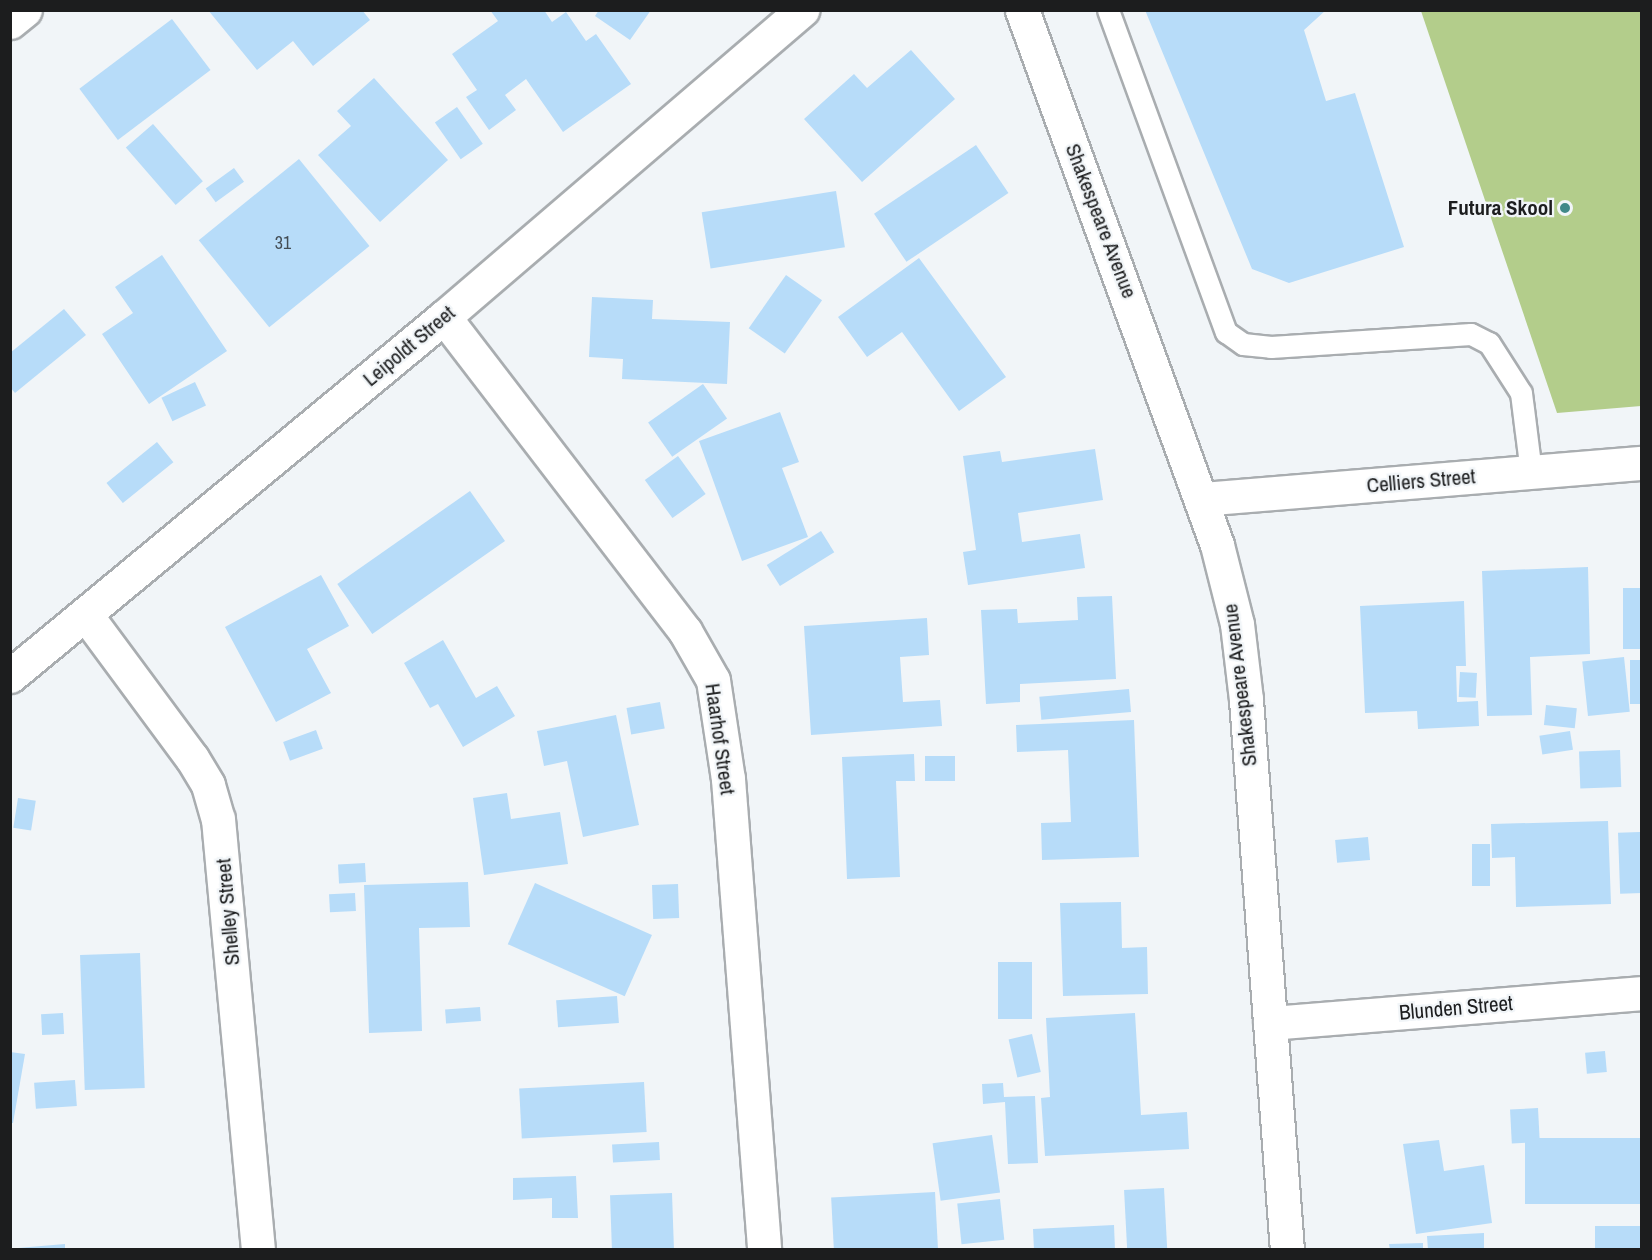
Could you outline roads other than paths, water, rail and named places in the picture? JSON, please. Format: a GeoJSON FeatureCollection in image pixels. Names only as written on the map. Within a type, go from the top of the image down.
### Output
{"type":"FeatureCollection","features":[{"type":"Feature","properties":{"kind":"street"},"geometry":{"type":"LineString","coordinates":[[10,22],[25,10]]}},
{"type":"Feature","properties":{"kind":"street","name":"Leipoldt Street"},"geometry":{"type":"LineString","coordinates":[[10,676],[444,317],[802,10]]}},
{"type":"Feature","properties":{"kind":"street","name":"Shakespeare Avenue"},"geometry":{"type":"LineString","coordinates":[[1022,10],[1201,499],[1217,545],[1237,624],[1246,700],[1287,1250]]}},
{"type":"Feature","properties":{"kind":"street","name":"Haarhof Street"},"geometry":{"type":"LineString","coordinates":[[444,317],[685,631],[713,680],[728,778],[764,1250]]}},
{"type":"Feature","properties":{"kind":"street","name":"Celliers Street"},"geometry":{"type":"LineString","coordinates":[[1201,499],[1641,463]]}},
{"type":"Feature","properties":{"kind":"street","name":"Shelley Street"},"geometry":{"type":"LineString","coordinates":[[86,615],[192,758],[208,785],[218,819],[258,1250]]}},
{"type":"Feature","properties":{"kind":"street","name":"Blunden Street"},"geometry":{"type":"LineString","coordinates":[[1270,1023],[1641,993]]}},
{"type":"Feature","properties":{"kind":"lane"},"geometry":{"type":"LineString","coordinates":[[1108,10],[1226,332],[1243,344],[1271,347],[1471,334],[1489,344],[1521,393],[1531,472]]}},
{"type":"Feature","properties":{"kind":"place","name":"Futura Skool"},"geometry":{"type":"Point","coordinates":[1565,208]}}]}
